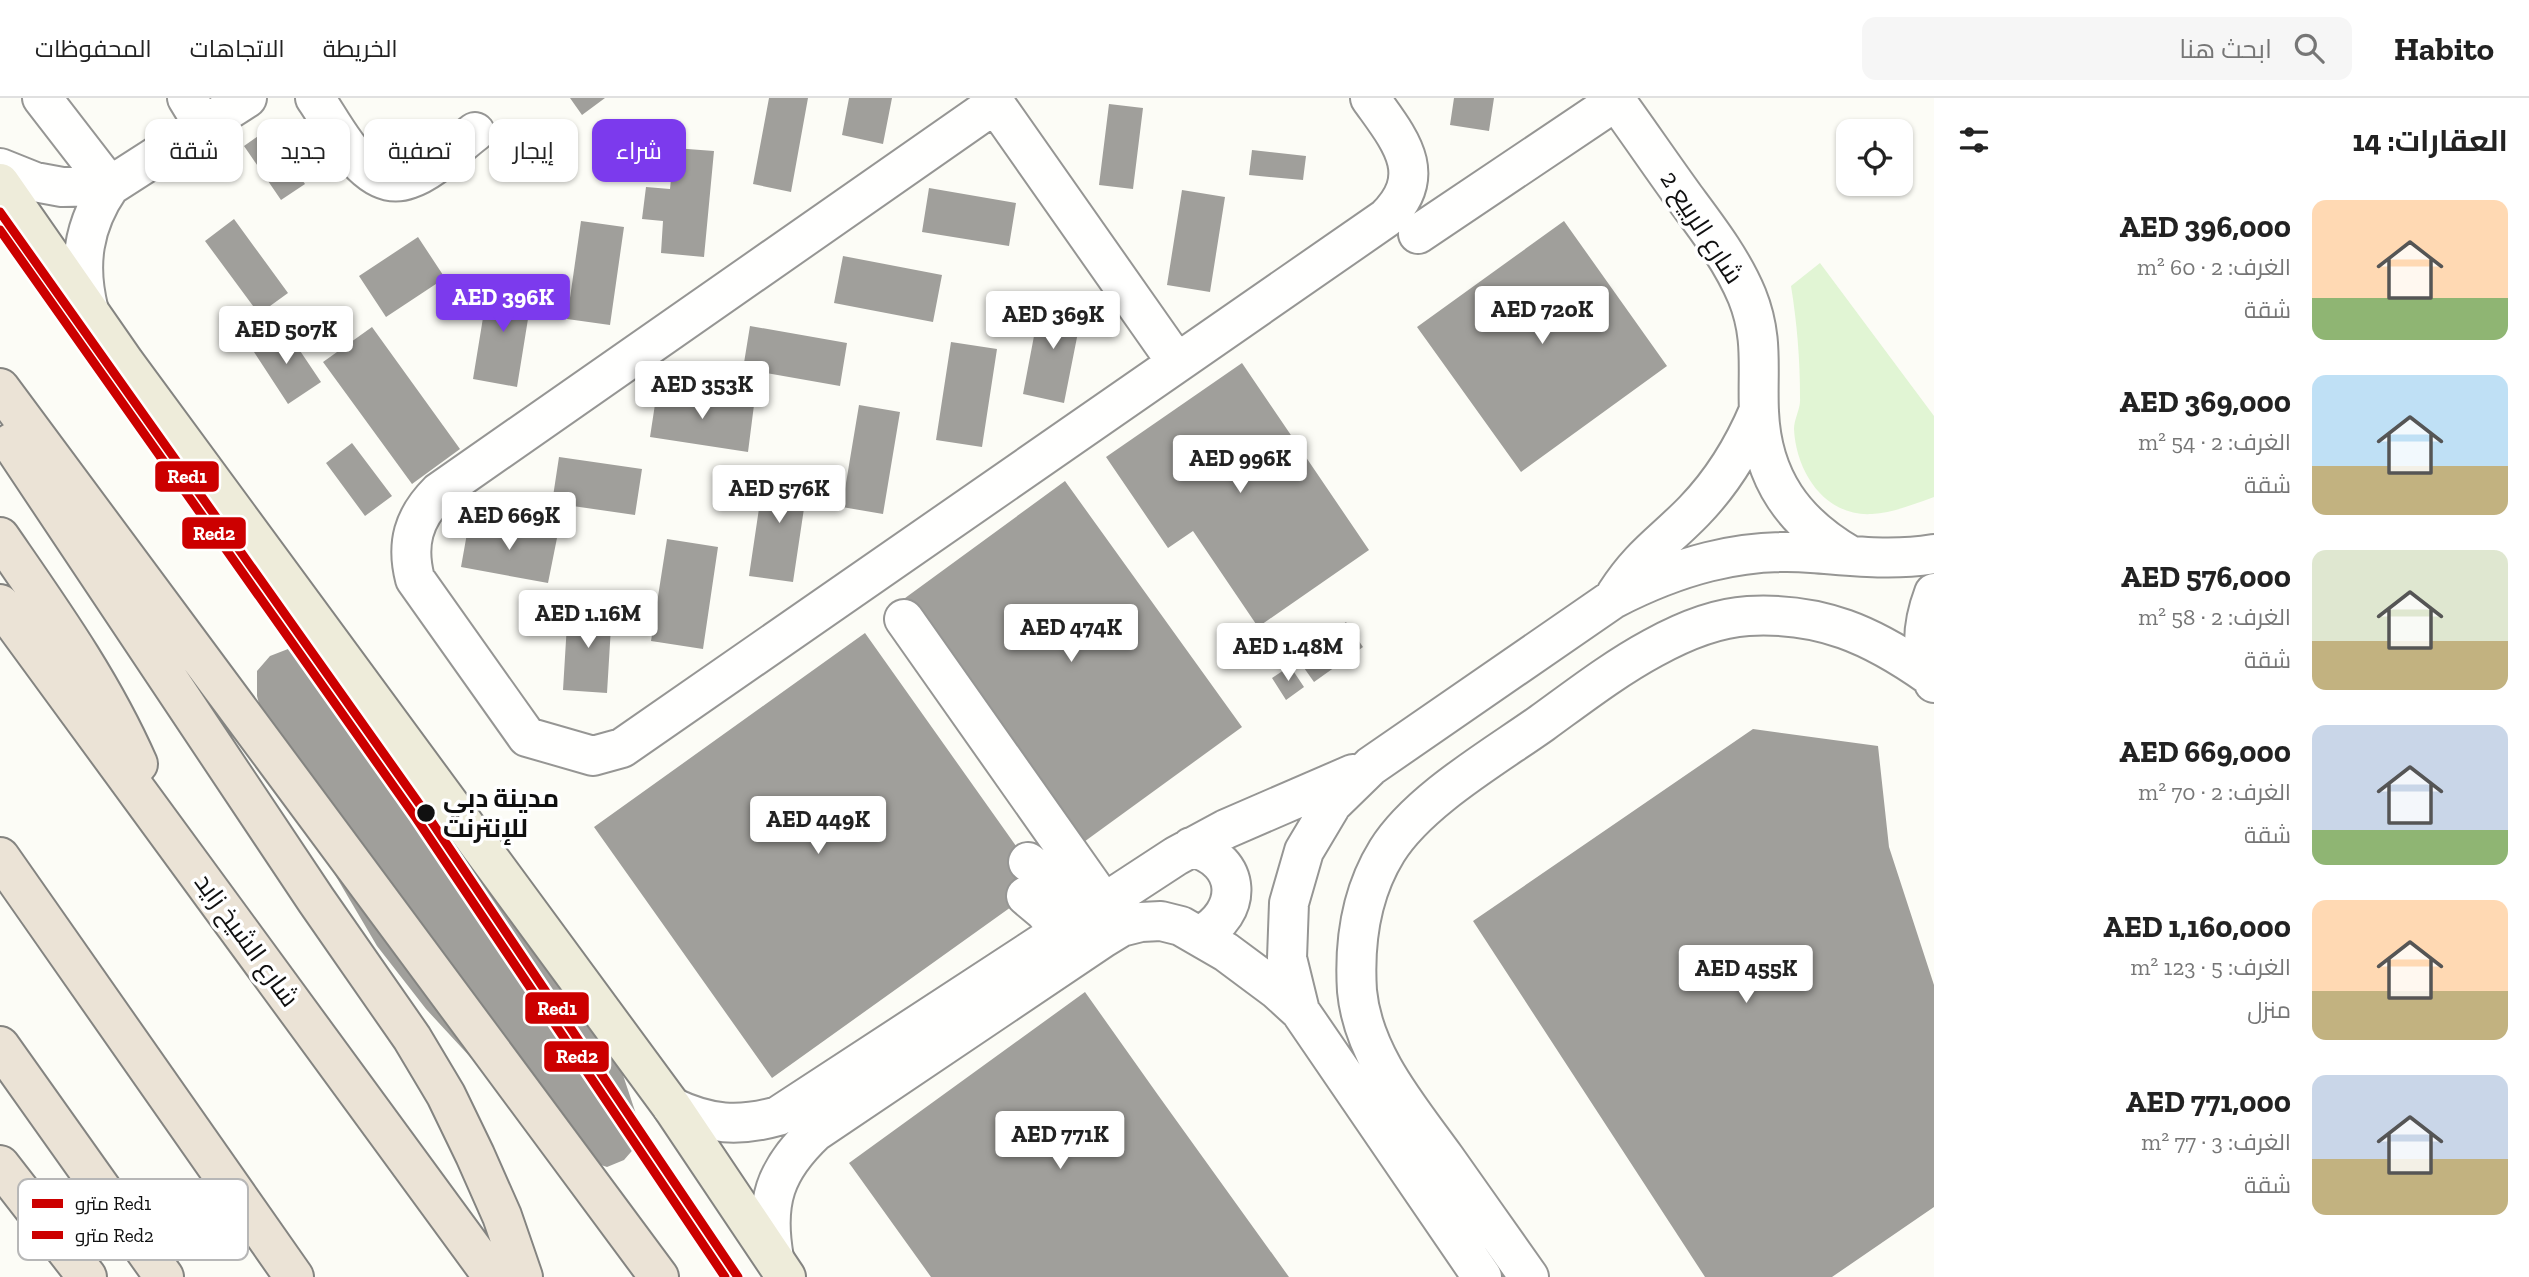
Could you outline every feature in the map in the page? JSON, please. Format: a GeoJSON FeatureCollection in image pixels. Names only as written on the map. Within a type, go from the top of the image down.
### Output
{"type":"FeatureCollection","features":[{"type":"Feature","properties":{"kind":"highway"},"geometry":{"type":"LineString","coordinates":[[0,388],[659,1277]]}},
{"type":"Feature","properties":{"kind":"highway"},"geometry":{"type":"LineString","coordinates":[[0,425],[308,889],[412,1038],[475,1155],[502,1216],[523,1277]]}},
{"type":"Feature","properties":{"kind":"highway"},"geometry":{"type":"LineString","coordinates":[[0,537],[83,657],[113,709],[157,818]]}},
{"type":"Feature","properties":{"kind":"highway","name":"شارع الشيخ زايد"},"geometry":{"type":"LineString","coordinates":[[0,604],[493,1277]]}},
{"type":"Feature","properties":{"kind":"highway"},"geometry":{"type":"LineString","coordinates":[[0,858],[225,1179]]}},
{"type":"Feature","properties":{"kind":"highway"},"geometry":{"type":"LineString","coordinates":[[0,1046],[94,1179]]}},
{"type":"Feature","properties":{"kind":"highway"},"geometry":{"type":"LineString","coordinates":[[0,1165],[18,1188]]}},
{"type":"Feature","properties":{"kind":"highway"},"geometry":{"type":"LineString","coordinates":[[248,1211],[294,1277]]}},
{"type":"Feature","properties":{"kind":"highway"},"geometry":{"type":"LineString","coordinates":[[74,1260],[87,1277]]}},
{"type":"Feature","properties":{"kind":"highway"},"geometry":{"type":"LineString","coordinates":[[152,1260],[164,1277]]}},
{"type":"Feature","properties":{"kind":"main road"},"geometry":{"type":"LineString","coordinates":[[0,183],[89,310],[672,1107],[780,1267]]}},
{"type":"Feature","properties":{"kind":"street"},"geometry":{"type":"LineString","coordinates":[[43,98],[119,181]]}},
{"type":"Feature","properties":{"kind":"street"},"geometry":{"type":"LineString","coordinates":[[89,310],[82,274],[86,236],[100,201],[195,112],[247,98]]}},
{"type":"Feature","properties":{"kind":"street"},"geometry":{"type":"LineString","coordinates":[[314,98],[364,166]]}},
{"type":"Feature","properties":{"kind":"street"},"geometry":{"type":"LineString","coordinates":[[1177,363],[993,101],[439,492],[415,523],[411,541],[412,570],[424,596],[527,737],[593,756],[622,748],[1177,363],[1386,218],[1402,199],[1410,176],[1401,144],[1370,98]]}},
{"type":"Feature","properties":{"kind":"street"},"geometry":{"type":"LineString","coordinates":[[1419,234],[1615,99]]}},
{"type":"Feature","properties":{"kind":"street","name":"شارع الربيع 2"},"geometry":{"type":"LineString","coordinates":[[1615,99],[1720,246],[1748,299],[1760,354],[1759,410],[1763,447],[1775,482],[1795,513],[1821,539],[1852,557]]}},
{"type":"Feature","properties":{"kind":"street"},"geometry":{"type":"LineString","coordinates":[[0,168],[35,182],[62,187],[119,181]]}},
{"type":"Feature","properties":{"kind":"street","name":"شارع الربيع 2"},"geometry":{"type":"LineString","coordinates":[[1612,600],[1648,551],[1693,513],[1713,490],[1747,438],[1759,410]]}},
{"type":"Feature","properties":{"kind":"street"},"geometry":{"type":"LineString","coordinates":[[1300,1011],[1287,958],[1289,903],[1296,877],[1304,851],[1332,804],[1371,766],[1612,600],[1688,566],[1728,556],[1770,552],[1884,560],[1934,554]]}},
{"type":"Feature","properties":{"kind":"street"},"geometry":{"type":"LineString","coordinates":[[1932,679],[1924,646],[1926,616],[1934,593]]}},
{"type":"Feature","properties":{"kind":"street"},"geometry":{"type":"LineString","coordinates":[[1529,1277],[1394,1087],[1370,1043],[1357,995],[1356,945],[1366,896],[1387,850],[1453,785],[1622,668],[1653,648],[1698,626],[1746,616],[1796,617],[1844,627],[1889,647],[1932,679]]}},
{"type":"Feature","properties":{"kind":"street"},"geometry":{"type":"LineString","coordinates":[[904,619],[1083,917]]}},
{"type":"Feature","properties":{"kind":"street"},"geometry":{"type":"LineString","coordinates":[[672,1107],[697,1119],[724,1125],[752,1124],[778,1116],[1191,847],[1371,766]]}},
{"type":"Feature","properties":{"kind":"street"},"geometry":{"type":"LineString","coordinates":[[1191,847],[1209,852],[1223,864],[1230,880],[1232,897],[1226,914],[1214,928],[1199,936]]}},
{"type":"Feature","properties":{"kind":"street"},"geometry":{"type":"LineString","coordinates":[[1027,879],[1058,886],[1083,917]]}},
{"type":"Feature","properties":{"kind":"street"},"geometry":{"type":"LineString","coordinates":[[780,1267],[769,1230],[771,1202],[780,1175],[795,1151],[815,1132],[1121,927],[1161,921],[1181,926],[1252,970],[1300,1011],[1482,1277]]}},
{"type":"Feature","properties":{"kind":"green space"},"geometry":{"type":"Polygon","coordinates":[[[1820,263],[1934,416],[1934,497],[1888,512],[1855,513],[1827,500],[1807,476],[1800,461],[1794,429],[1800,402],[1800,384],[1791,286],[1820,263]]]}},
{"type":"Feature","properties":{"kind":"building"},"geometry":{"type":"Polygon","coordinates":[[[570,98],[605,98],[582,115],[570,98]]]}},
{"type":"Feature","properties":{"kind":"building"},"geometry":{"type":"Polygon","coordinates":[[[769,98],[808,98],[791,192],[753,184],[769,98]]]}},
{"type":"Feature","properties":{"kind":"building"},"geometry":{"type":"Polygon","coordinates":[[[849,98],[892,98],[883,144],[842,135],[849,98]]]}},
{"type":"Feature","properties":{"kind":"building"},"geometry":{"type":"Polygon","coordinates":[[[1454,98],[1494,98],[1489,131],[1450,125],[1454,98]]]}},
{"type":"Feature","properties":{"kind":"building"},"geometry":{"type":"Polygon","coordinates":[[[1109,104],[1143,108],[1133,189],[1099,185],[1109,104]]]}},
{"type":"Feature","properties":{"kind":"building"},"geometry":{"type":"Polygon","coordinates":[[[257,137],[257,165],[244,146],[257,137]]]}},
{"type":"Feature","properties":{"kind":"building"},"geometry":{"type":"Polygon","coordinates":[[[686,149],[714,151],[704,257],[661,253],[663,221],[642,219],[646,187],[670,189],[671,182],[686,182],[686,149]]]}},
{"type":"Feature","properties":{"kind":"building"},"geometry":{"type":"Polygon","coordinates":[[[1252,150],[1306,156],[1303,180],[1249,175],[1252,150]]]}},
{"type":"Feature","properties":{"kind":"building"},"geometry":{"type":"Polygon","coordinates":[[[269,182],[304,182],[305,184],[281,200],[269,182]]]}},
{"type":"Feature","properties":{"kind":"building"},"geometry":{"type":"Polygon","coordinates":[[[929,188],[1016,203],[1009,246],[922,232],[929,188]]]}},
{"type":"Feature","properties":{"kind":"building"},"geometry":{"type":"Polygon","coordinates":[[[1182,190],[1225,197],[1210,292],[1167,285],[1182,190]]]}},
{"type":"Feature","properties":{"kind":"building"},"geometry":{"type":"Polygon","coordinates":[[[234,219],[288,293],[259,314],[205,241],[234,219]]]}},
{"type":"Feature","properties":{"kind":"building"},"geometry":{"type":"Polygon","coordinates":[[[581,221],[624,227],[610,325],[567,319],[581,221]]]}},
{"type":"Feature","properties":{"kind":"building"},"geometry":{"type":"Polygon","coordinates":[[[1564,221],[1667,366],[1521,472],[1417,327],[1564,221]]]}},
{"type":"Feature","properties":{"kind":"building"},"geometry":{"type":"Polygon","coordinates":[[[418,237],[445,278],[386,317],[359,276],[418,237]]]}},
{"type":"Feature","properties":{"kind":"building"},"geometry":{"type":"Polygon","coordinates":[[[843,256],[942,275],[933,322],[834,303],[843,256]]]}},
{"type":"Feature","properties":{"kind":"building"},"geometry":{"type":"Polygon","coordinates":[[[489,281],[533,288],[517,387],[473,379],[489,281]]]}},
{"type":"Feature","properties":{"kind":"building"},"geometry":{"type":"Polygon","coordinates":[[[1041,299],[1083,307],[1064,403],[1023,394],[1041,299]]]}},
{"type":"Feature","properties":{"kind":"building"},"geometry":{"type":"Polygon","coordinates":[[[750,326],[847,343],[840,386],[743,369],[750,326]]]}},
{"type":"Feature","properties":{"kind":"building"},"geometry":{"type":"Polygon","coordinates":[[[284,327],[321,382],[288,404],[252,349],[284,327]]]}},
{"type":"Feature","properties":{"kind":"building"},"geometry":{"type":"Polygon","coordinates":[[[372,327],[460,449],[412,484],[323,362],[372,327]]]}},
{"type":"Feature","properties":{"kind":"building"},"geometry":{"type":"Polygon","coordinates":[[[951,342],[997,349],[982,447],[936,440],[951,342]]]}},
{"type":"Feature","properties":{"kind":"building"},"geometry":{"type":"Polygon","coordinates":[[[1242,363],[1369,550],[1258,627],[1193,531],[1168,548],[1106,457],[1242,363]]]}},
{"type":"Feature","properties":{"kind":"building"},"geometry":{"type":"Polygon","coordinates":[[[657,391],[754,405],[748,452],[650,437],[657,391]]]}},
{"type":"Feature","properties":{"kind":"building"},"geometry":{"type":"Polygon","coordinates":[[[859,405],[900,412],[883,514],[842,507],[859,405]]]}},
{"type":"Feature","properties":{"kind":"building"},"geometry":{"type":"Polygon","coordinates":[[[352,443],[392,496],[365,516],[326,463],[352,443]]]}},
{"type":"Feature","properties":{"kind":"building"},"geometry":{"type":"Polygon","coordinates":[[[559,457],[642,469],[635,515],[552,503],[559,457]]]}},
{"type":"Feature","properties":{"kind":"building"},"geometry":{"type":"Polygon","coordinates":[[[765,468],[809,475],[793,582],[749,576],[765,468]]]}},
{"type":"Feature","properties":{"kind":"building"},"geometry":{"type":"Polygon","coordinates":[[[1065,481],[1242,727],[1077,847],[901,601],[1065,481]]]}},
{"type":"Feature","properties":{"kind":"building"},"geometry":{"type":"Polygon","coordinates":[[[469,522],[557,538],[548,583],[461,567],[469,522]]]}},
{"type":"Feature","properties":{"kind":"building"},"geometry":{"type":"Polygon","coordinates":[[[667,539],[718,547],[703,649],[651,641],[667,539]]]}},
{"type":"Feature","properties":{"kind":"building"},"geometry":{"type":"Polygon","coordinates":[[[568,607],[612,610],[607,693],[563,690],[568,607]]]}},
{"type":"Feature","properties":{"kind":"building"},"geometry":{"type":"Polygon","coordinates":[[[1346,622],[1363,647],[1314,682],[1297,658],[1346,622]]]}},
{"type":"Feature","properties":{"kind":"building"},"geometry":{"type":"Polygon","coordinates":[[[865,633],[1043,884],[772,1078],[594,827],[865,633]]]}},
{"type":"Feature","properties":{"kind":"building","name":"مدينة دبي للإنترنت"},"geometry":{"type":"Polygon","coordinates":[[[288,649],[313,657],[342,677],[613,1045],[638,1120],[637,1145],[624,1160],[607,1167],[583,1159],[520,1111],[426,1009],[377,946],[324,856],[266,731],[257,696],[257,671],[270,656],[288,649]]]}},
{"type":"Feature","properties":{"kind":"building"},"geometry":{"type":"Polygon","coordinates":[[[1290,666],[1304,687],[1286,700],[1272,678],[1290,666]]]}},
{"type":"Feature","properties":{"kind":"building"},"geometry":{"type":"Polygon","coordinates":[[[1753,729],[1878,746],[1889,847],[1934,985],[1934,1207],[1832,1277],[1705,1277],[1473,921],[1753,729]]]}},
{"type":"Feature","properties":{"kind":"building"},"geometry":{"type":"Polygon","coordinates":[[[1085,992],[1289,1277],[931,1277],[849,1163],[1085,992]]]}},
{"type":"Feature","properties":{"kind":"metro line","name":"Red1"},"geometry":{"type":"LineString","coordinates":[[0,212],[425,812],[738,1277]]}},
{"type":"Feature","properties":{"kind":"metro line","name":"Red2"},"geometry":{"type":"LineString","coordinates":[[0,230],[416,818],[725,1277]]}},
{"type":"Feature","properties":{"kind":"place","name":"مدينة دبي للإنترنت"},"geometry":{"type":"Point","coordinates":[426,813]}}]}
